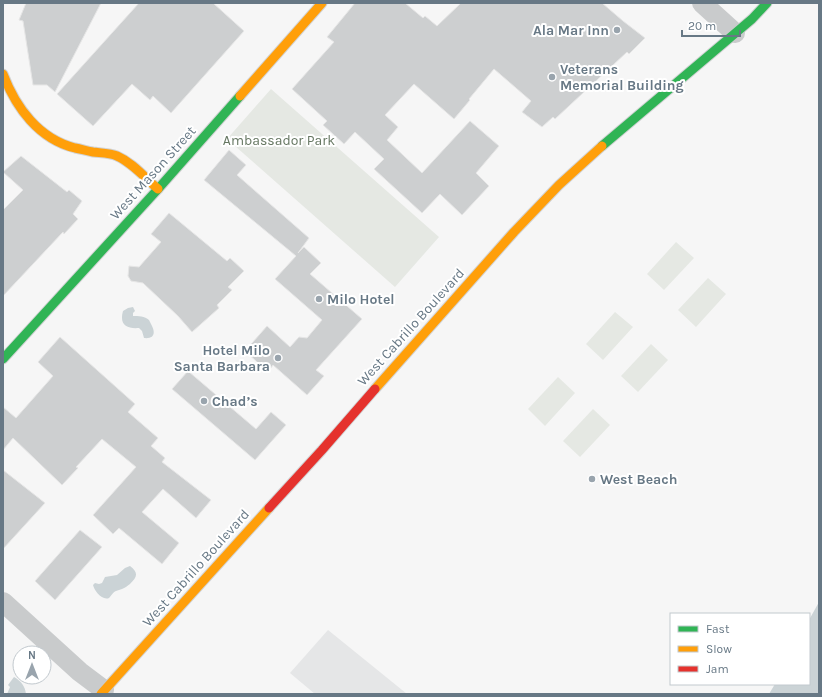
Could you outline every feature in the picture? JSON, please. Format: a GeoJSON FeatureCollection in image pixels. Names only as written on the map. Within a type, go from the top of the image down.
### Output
{"type":"FeatureCollection","features":[{"type":"Feature","properties":{"kind":"main road","name":"West Cabrillo Boulevard"},"geometry":{"type":"LineString","coordinates":[[103,692],[322,450],[514,232],[559,185],[614,135],[752,19],[767,3]]}},
{"type":"Feature","properties":{"kind":"main road","name":"West Mason Street"},"geometry":{"type":"LineString","coordinates":[[3,359],[158,190],[318,4]]}},
{"type":"Feature","properties":{"kind":"main road"},"geometry":{"type":"LineString","coordinates":[[3,74],[9,90],[20,110],[45,133],[65,144],[87,151],[108,153],[118,156],[158,190]]}},
{"type":"Feature","properties":{"kind":"street"},"geometry":{"type":"LineString","coordinates":[[702,3],[735,33]]}},
{"type":"Feature","properties":{"kind":"street"},"geometry":{"type":"LineString","coordinates":[[3,602],[103,692]]}},
{"type":"Feature","properties":{"kind":"shaded area"},"geometry":{"type":"Polygon","coordinates":[[[133,307],[135,311],[133,316],[143,317],[149,320],[154,331],[152,337],[144,338],[142,331],[139,328],[131,328],[123,323],[123,311],[133,307]]]}},
{"type":"Feature","properties":{"kind":"shaded area"},"geometry":{"type":"Polygon","coordinates":[[[130,566],[135,571],[136,575],[130,584],[113,593],[109,598],[106,599],[101,597],[93,585],[95,583],[102,583],[105,577],[117,575],[125,568],[130,566]]]}},
{"type":"Feature","properties":{"kind":"shaded area"},"geometry":{"type":"Polygon","coordinates":[[[819,602],[819,694],[769,694],[774,685],[810,685],[810,618],[819,602]]]}},
{"type":"Feature","properties":{"kind":"shaded area"},"geometry":{"type":"Polygon","coordinates":[[[328,630],[407,694],[315,694],[290,673],[328,630]]]}},
{"type":"Feature","properties":{"kind":"shaded area"},"geometry":{"type":"Polygon","coordinates":[[[12,680],[12,685],[23,685],[26,694],[7,694],[10,687],[8,685],[12,680]]]}},
{"type":"Feature","properties":{"kind":"green space","name":"Ambassador Park"},"geometry":{"type":"Polygon","coordinates":[[[271,89],[439,237],[395,287],[227,139],[271,89]]]}},
{"type":"Feature","properties":{"kind":"green space"},"geometry":{"type":"Polygon","coordinates":[[[676,242],[694,258],[664,290],[647,274],[676,242]]]}},
{"type":"Feature","properties":{"kind":"green space"},"geometry":{"type":"Polygon","coordinates":[[[708,278],[726,294],[696,327],[678,310],[708,278]]]}},
{"type":"Feature","properties":{"kind":"green space"},"geometry":{"type":"Polygon","coordinates":[[[615,312],[633,327],[603,360],[586,344],[615,312]]]}},
{"type":"Feature","properties":{"kind":"green space"},"geometry":{"type":"Polygon","coordinates":[[[651,344],[668,360],[638,392],[621,376],[651,344]]]}},
{"type":"Feature","properties":{"kind":"green space"},"geometry":{"type":"Polygon","coordinates":[[[558,377],[575,393],[545,426],[528,409],[558,377]]]}},
{"type":"Feature","properties":{"kind":"green space"},"geometry":{"type":"Polygon","coordinates":[[[593,409],[610,425],[580,457],[563,441],[593,409]]]}},
{"type":"Feature","properties":{"kind":"building"},"geometry":{"type":"Polygon","coordinates":[[[26,3],[101,3],[55,92],[47,85],[33,85],[23,21],[19,20],[26,3]]]}},
{"type":"Feature","properties":{"kind":"building"},"geometry":{"type":"Polygon","coordinates":[[[139,3],[213,3],[244,31],[171,113],[153,96],[150,100],[132,84],[93,126],[57,94],[139,3]]]}},
{"type":"Feature","properties":{"kind":"building"},"geometry":{"type":"Polygon","coordinates":[[[355,3],[405,3],[423,18],[425,16],[437,26],[461,3],[602,3],[645,38],[629,54],[627,52],[555,119],[553,117],[542,127],[522,112],[531,101],[494,69],[454,119],[414,84],[385,115],[398,127],[387,140],[422,173],[470,121],[499,146],[476,173],[489,186],[462,215],[440,194],[422,213],[374,169],[384,159],[355,132],[344,144],[323,125],[327,121],[292,89],[334,42],[327,37],[355,3]]]}},
{"type":"Feature","properties":{"kind":"building"},"geometry":{"type":"Polygon","coordinates":[[[229,150],[246,165],[237,175],[309,238],[298,253],[304,247],[321,263],[310,274],[362,319],[316,370],[324,376],[307,395],[273,365],[268,372],[245,351],[267,326],[290,347],[299,337],[307,338],[322,320],[275,279],[296,256],[204,180],[229,150]]]}},
{"type":"Feature","properties":{"kind":"building"},"geometry":{"type":"Polygon","coordinates":[[[21,156],[67,192],[69,190],[82,201],[73,214],[78,219],[64,234],[63,232],[3,296],[3,210],[23,190],[3,172],[21,156]]]}},
{"type":"Feature","properties":{"kind":"building"},"geometry":{"type":"Polygon","coordinates":[[[169,213],[227,261],[230,258],[244,271],[228,287],[232,290],[217,305],[219,308],[192,332],[178,316],[143,283],[131,281],[128,276],[129,266],[139,267],[161,242],[151,234],[169,213]]]}},
{"type":"Feature","properties":{"kind":"building"},"geometry":{"type":"Polygon","coordinates":[[[60,337],[135,404],[128,412],[158,438],[151,446],[165,458],[162,462],[211,500],[196,518],[163,489],[142,512],[179,543],[162,564],[119,528],[113,534],[93,515],[136,467],[102,439],[76,467],[78,468],[62,485],[13,438],[3,450],[3,407],[16,418],[53,376],[38,362],[60,337]]]}},
{"type":"Feature","properties":{"kind":"building","name":"Chad’s"},"geometry":{"type":"Polygon","coordinates":[[[188,371],[256,429],[271,412],[286,425],[255,460],[172,389],[188,371]]]}},
{"type":"Feature","properties":{"kind":"building"},"geometry":{"type":"Polygon","coordinates":[[[3,470],[45,503],[3,549],[3,470]]]}},
{"type":"Feature","properties":{"kind":"building"},"geometry":{"type":"Polygon","coordinates":[[[80,530],[102,547],[55,600],[35,581],[80,530]]]}},
{"type":"Feature","properties":{"kind":"traffic: fast"},"geometry":{"type":"LineString","coordinates":[[602,146],[752,19],[767,3]]}},
{"type":"Feature","properties":{"kind":"traffic: fast"},"geometry":{"type":"LineString","coordinates":[[3,359],[158,189],[240,96]]}},
{"type":"Feature","properties":{"kind":"traffic: slow"},"geometry":{"type":"LineString","coordinates":[[240,96],[322,3]]}},
{"type":"Feature","properties":{"kind":"traffic: slow"},"geometry":{"type":"LineString","coordinates":[[3,74],[8,87],[22,110],[40,130],[62,144],[88,151],[117,156],[134,167],[158,189]]}},
{"type":"Feature","properties":{"kind":"traffic: slow"},"geometry":{"type":"LineString","coordinates":[[375,389],[514,232],[559,185],[602,146]]}},
{"type":"Feature","properties":{"kind":"traffic: slow"},"geometry":{"type":"LineString","coordinates":[[101,694],[269,508]]}},
{"type":"Feature","properties":{"kind":"traffic: jam"},"geometry":{"type":"LineString","coordinates":[[269,508],[375,389]]}},
{"type":"Feature","properties":{"kind":"place","name":"Ala Mar Inn"},"geometry":{"type":"Point","coordinates":[617,30]}},
{"type":"Feature","properties":{"kind":"place","name":"Veterans Memorial Building"},"geometry":{"type":"Point","coordinates":[552,77]}},
{"type":"Feature","properties":{"kind":"place","name":"Milo Hotel"},"geometry":{"type":"Point","coordinates":[319,299]}},
{"type":"Feature","properties":{"kind":"place","name":"Hotel Milo Santa Barbara"},"geometry":{"type":"Point","coordinates":[278,358]}},
{"type":"Feature","properties":{"kind":"place","name":"Chad’s"},"geometry":{"type":"Point","coordinates":[204,401]}},
{"type":"Feature","properties":{"kind":"place","name":"West Beach"},"geometry":{"type":"Point","coordinates":[592,479]}}]}
